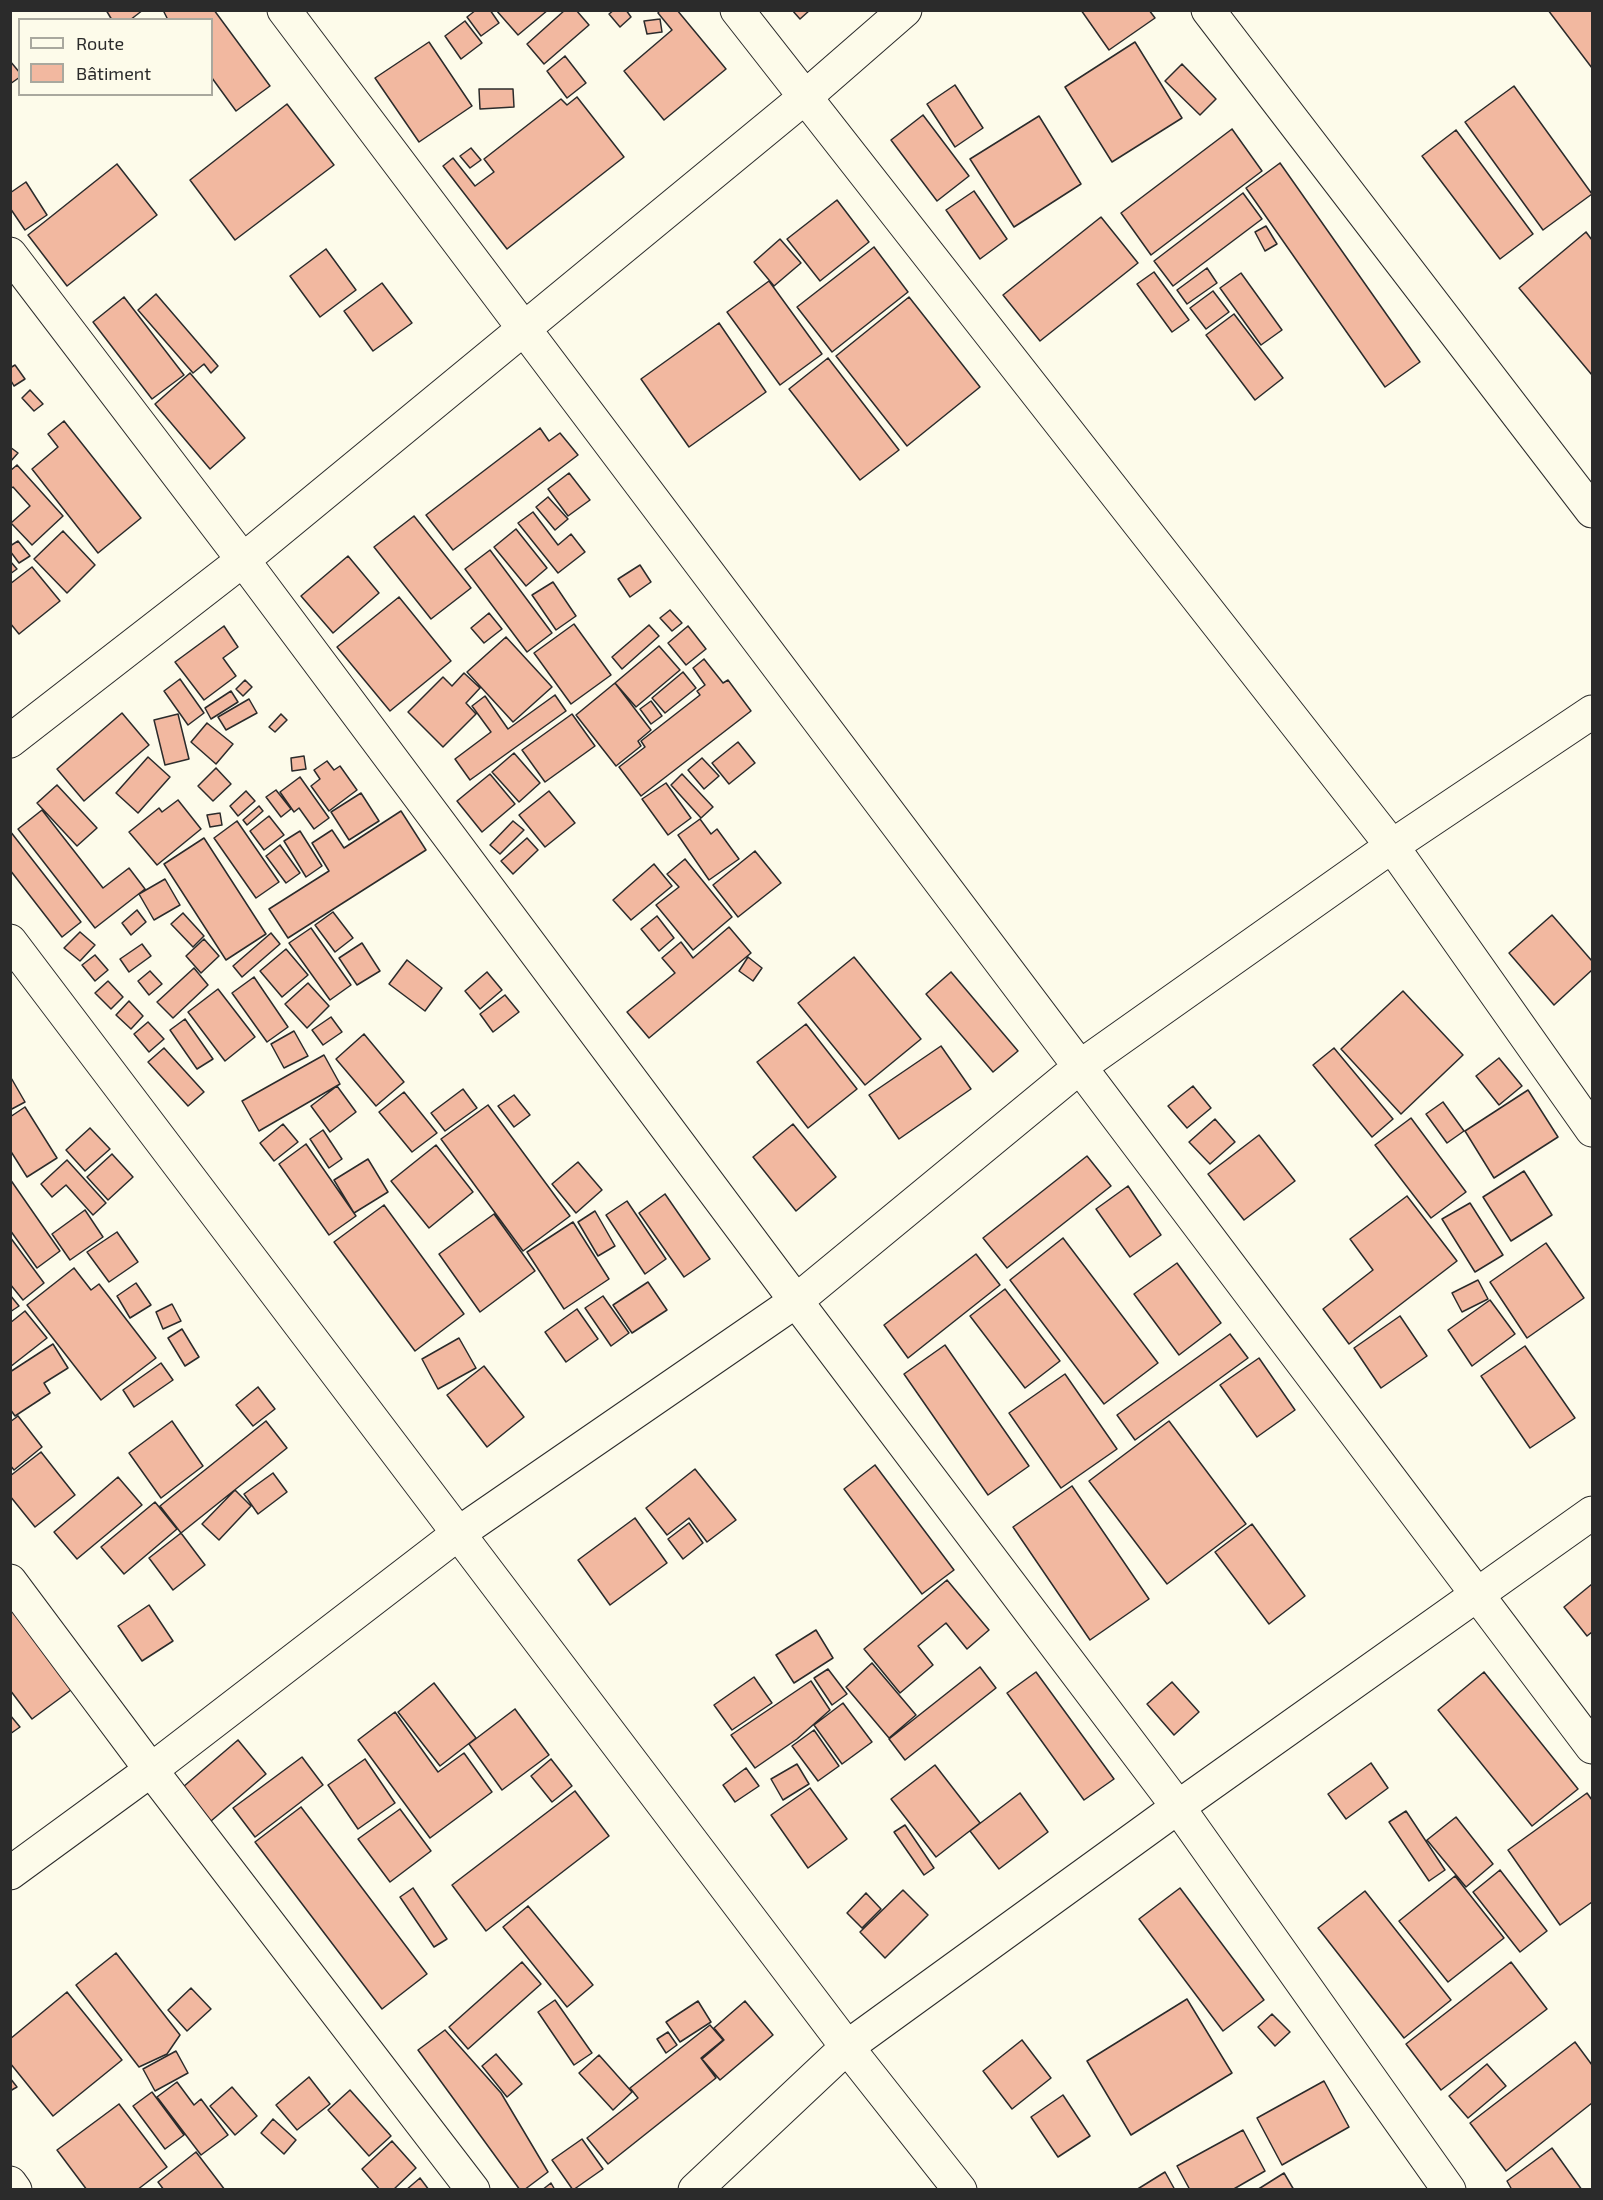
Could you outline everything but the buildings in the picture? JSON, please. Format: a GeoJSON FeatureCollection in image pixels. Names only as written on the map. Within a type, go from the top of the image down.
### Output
{"type":"FeatureCollection","features":[{"type":"Feature","properties":{"kind":"street"},"geometry":{"type":"LineString","coordinates":[[284,10],[1593,1748]]}},
{"type":"Feature","properties":{"kind":"street"},"geometry":{"type":"LineString","coordinates":[[737,10],[1392,846],[1593,1130]]}},
{"type":"Feature","properties":{"kind":"street"},"geometry":{"type":"LineString","coordinates":[[10,741],[243,560],[804,98],[905,10]]}},
{"type":"Feature","properties":{"kind":"street"},"geometry":{"type":"LineString","coordinates":[[1208,10],[1593,511]]}},
{"type":"Feature","properties":{"kind":"street"},"geometry":{"type":"LineString","coordinates":[[10,254],[243,560],[796,1301],[1178,1807],[1449,2190]]}},
{"type":"Feature","properties":{"kind":"street"},"geometry":{"type":"LineString","coordinates":[[10,1873],[151,1770],[459,1533],[796,1301],[1081,1066],[1392,846],[1593,712]]}},
{"type":"Feature","properties":{"kind":"street"},"geometry":{"type":"LineString","coordinates":[[10,941],[847,2047],[960,2190]]}},
{"type":"Feature","properties":{"kind":"street"},"geometry":{"type":"LineString","coordinates":[[695,2190],[847,2047],[1178,1807],[1593,1513]]}},
{"type":"Feature","properties":{"kind":"street"},"geometry":{"type":"LineString","coordinates":[[10,1581],[151,1770],[473,2190]]}},
{"type":"Feature","properties":{"kind":"street"},"geometry":{"type":"LineString","coordinates":[[10,2183],[15,2190]]}}]}
